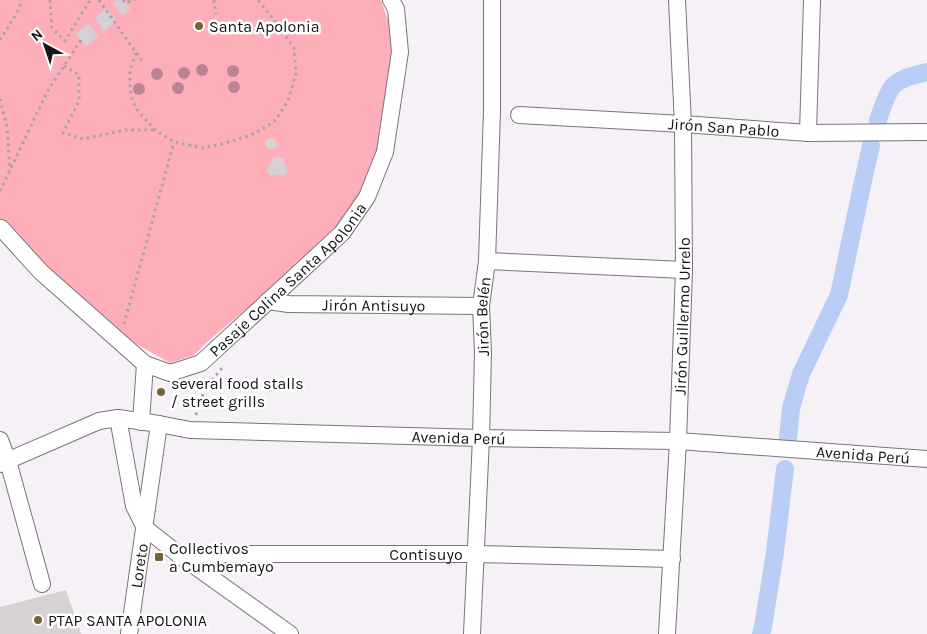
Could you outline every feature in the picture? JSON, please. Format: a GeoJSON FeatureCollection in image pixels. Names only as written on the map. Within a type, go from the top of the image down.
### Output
{"type":"FeatureCollection","features":[{"type":"Feature","properties":{"kind":"street","name":"Pasaje Colina Santa Apolonia"},"geometry":{"type":"LineString","coordinates":[[0,228],[41,272],[145,364],[170,373],[201,363],[342,233],[367,197],[385,152],[400,52],[396,9],[391,0]]}},
{"type":"Feature","properties":{"kind":"street","name":"Jirón Belén"},"geometry":{"type":"LineString","coordinates":[[472,634],[481,438],[483,353],[481,306],[487,261],[492,111],[492,0]]}},
{"type":"Feature","properties":{"kind":"street","name":"Jirón Guillermo Urrelo"},"geometry":{"type":"LineString","coordinates":[[667,634],[678,441],[684,270],[683,124],[677,0]]}},
{"type":"Feature","properties":{"kind":"street"},"geometry":{"type":"LineString","coordinates":[[808,133],[812,0]]}},
{"type":"Feature","properties":{"kind":"street","name":"Jirón San Pablo"},"geometry":{"type":"LineString","coordinates":[[519,115],[808,133],[927,132]]}},
{"type":"Feature","properties":{"kind":"street"},"geometry":{"type":"LineString","coordinates":[[487,261],[684,270]]}},
{"type":"Feature","properties":{"kind":"street","name":"Jirón Antisuyo"},"geometry":{"type":"LineString","coordinates":[[268,301],[289,304],[481,306]]}},
{"type":"Feature","properties":{"kind":"street"},"geometry":{"type":"LineString","coordinates":[[141,422],[145,364]]}},
{"type":"Feature","properties":{"kind":"street"},"geometry":{"type":"LineString","coordinates":[[118,418],[134,506],[145,528],[178,554],[290,634]]}},
{"type":"Feature","properties":{"kind":"street","name":"Avenida Perú"},"geometry":{"type":"LineString","coordinates":[[4,463],[99,421],[118,418],[190,430],[678,441],[927,459]]}},
{"type":"Feature","properties":{"kind":"street","name":"Loreto"},"geometry":{"type":"LineString","coordinates":[[129,634],[159,424]]}},
{"type":"Feature","properties":{"kind":"street"},"geometry":{"type":"LineString","coordinates":[[0,440],[4,463],[42,584]]}},
{"type":"Feature","properties":{"kind":"street","name":"Contisuyo"},"geometry":{"type":"LineString","coordinates":[[178,554],[476,554],[672,559]]}},
{"type":"Feature","properties":{"kind":"path"},"geometry":{"type":"LineString","coordinates":[[0,40],[22,0]]}},
{"type":"Feature","properties":{"kind":"path"},"geometry":{"type":"LineString","coordinates":[[50,0],[52,28],[66,41],[90,0]]}},
{"type":"Feature","properties":{"kind":"path"},"geometry":{"type":"LineString","coordinates":[[99,0],[142,61]]}},
{"type":"Feature","properties":{"kind":"path"},"geometry":{"type":"LineString","coordinates":[[123,0],[125,3],[136,0]]}},
{"type":"Feature","properties":{"kind":"path"},"geometry":{"type":"LineString","coordinates":[[214,0],[216,14]]}},
{"type":"Feature","properties":{"kind":"path"},"geometry":{"type":"LineString","coordinates":[[136,53],[130,70],[132,100],[138,111],[155,130],[174,142],[203,148],[251,135],[274,122],[288,101],[296,74],[294,48],[258,0]]}},
{"type":"Feature","properties":{"kind":"path"},"geometry":{"type":"LineString","coordinates":[[0,191],[47,92],[81,40]]}},
{"type":"Feature","properties":{"kind":"path"},"geometry":{"type":"LineString","coordinates":[[64,66],[79,75],[79,101],[63,134],[83,140],[126,130],[155,130]]}},
{"type":"Feature","properties":{"kind":"path"},"geometry":{"type":"LineString","coordinates":[[0,99],[7,127],[10,171]]}},
{"type":"Feature","properties":{"kind":"path"},"geometry":{"type":"LineString","coordinates":[[119,342],[174,142]]}},
{"type":"Feature","properties":{"kind":"shaded area"},"geometry":{"type":"Polygon","coordinates":[[[0,0],[381,0],[389,23],[392,51],[381,144],[364,195],[334,231],[296,267],[194,355],[170,363],[133,342],[39,260],[0,219],[0,0]]]}},
{"type":"Feature","properties":{"kind":"building"},"geometry":{"type":"Polygon","coordinates":[[[270,138],[276,139],[277,146],[273,150],[266,148],[265,141],[270,138]]]}},
{"type":"Feature","properties":{"kind":"building"},"geometry":{"type":"Polygon","coordinates":[[[278,156],[284,159],[287,173],[281,176],[277,174],[272,176],[267,172],[268,165],[272,159],[278,156]]]}},
{"type":"Feature","properties":{"kind":"building","name":"PTAP SANTA APOLONIA"},"geometry":{"type":"Polygon","coordinates":[[[66,590],[81,634],[0,634],[0,607],[66,590]]]}},
{"type":"Feature","properties":{"kind":"waterway"},"geometry":{"type":"LineString","coordinates":[[878,120],[886,97],[893,86],[905,78],[927,72]]}},
{"type":"Feature","properties":{"kind":"waterway"},"geometry":{"type":"LineString","coordinates":[[788,439],[791,408],[801,374],[839,295],[871,146]]}},
{"type":"Feature","properties":{"kind":"waterway"},"geometry":{"type":"LineString","coordinates":[[761,634],[775,552],[785,469]]}},
{"type":"Feature","properties":{"kind":"tunnel"},"geometry":{"type":"LineString","coordinates":[[81,40],[125,3]]}},
{"type":"Feature","properties":{"kind":"place","name":"Santa Apolonia"},"geometry":{"type":"Point","coordinates":[199,26]}},
{"type":"Feature","properties":{"kind":"place","name":"several food stalls / street grills"},"geometry":{"type":"Point","coordinates":[161,392]}},
{"type":"Feature","properties":{"kind":"place","name":"Collectivos a Cumbemayo"},"geometry":{"type":"Point","coordinates":[159,557]}},
{"type":"Feature","properties":{"kind":"place","name":"PTAP SANTA APOLONIA"},"geometry":{"type":"Point","coordinates":[38,620]}}]}
